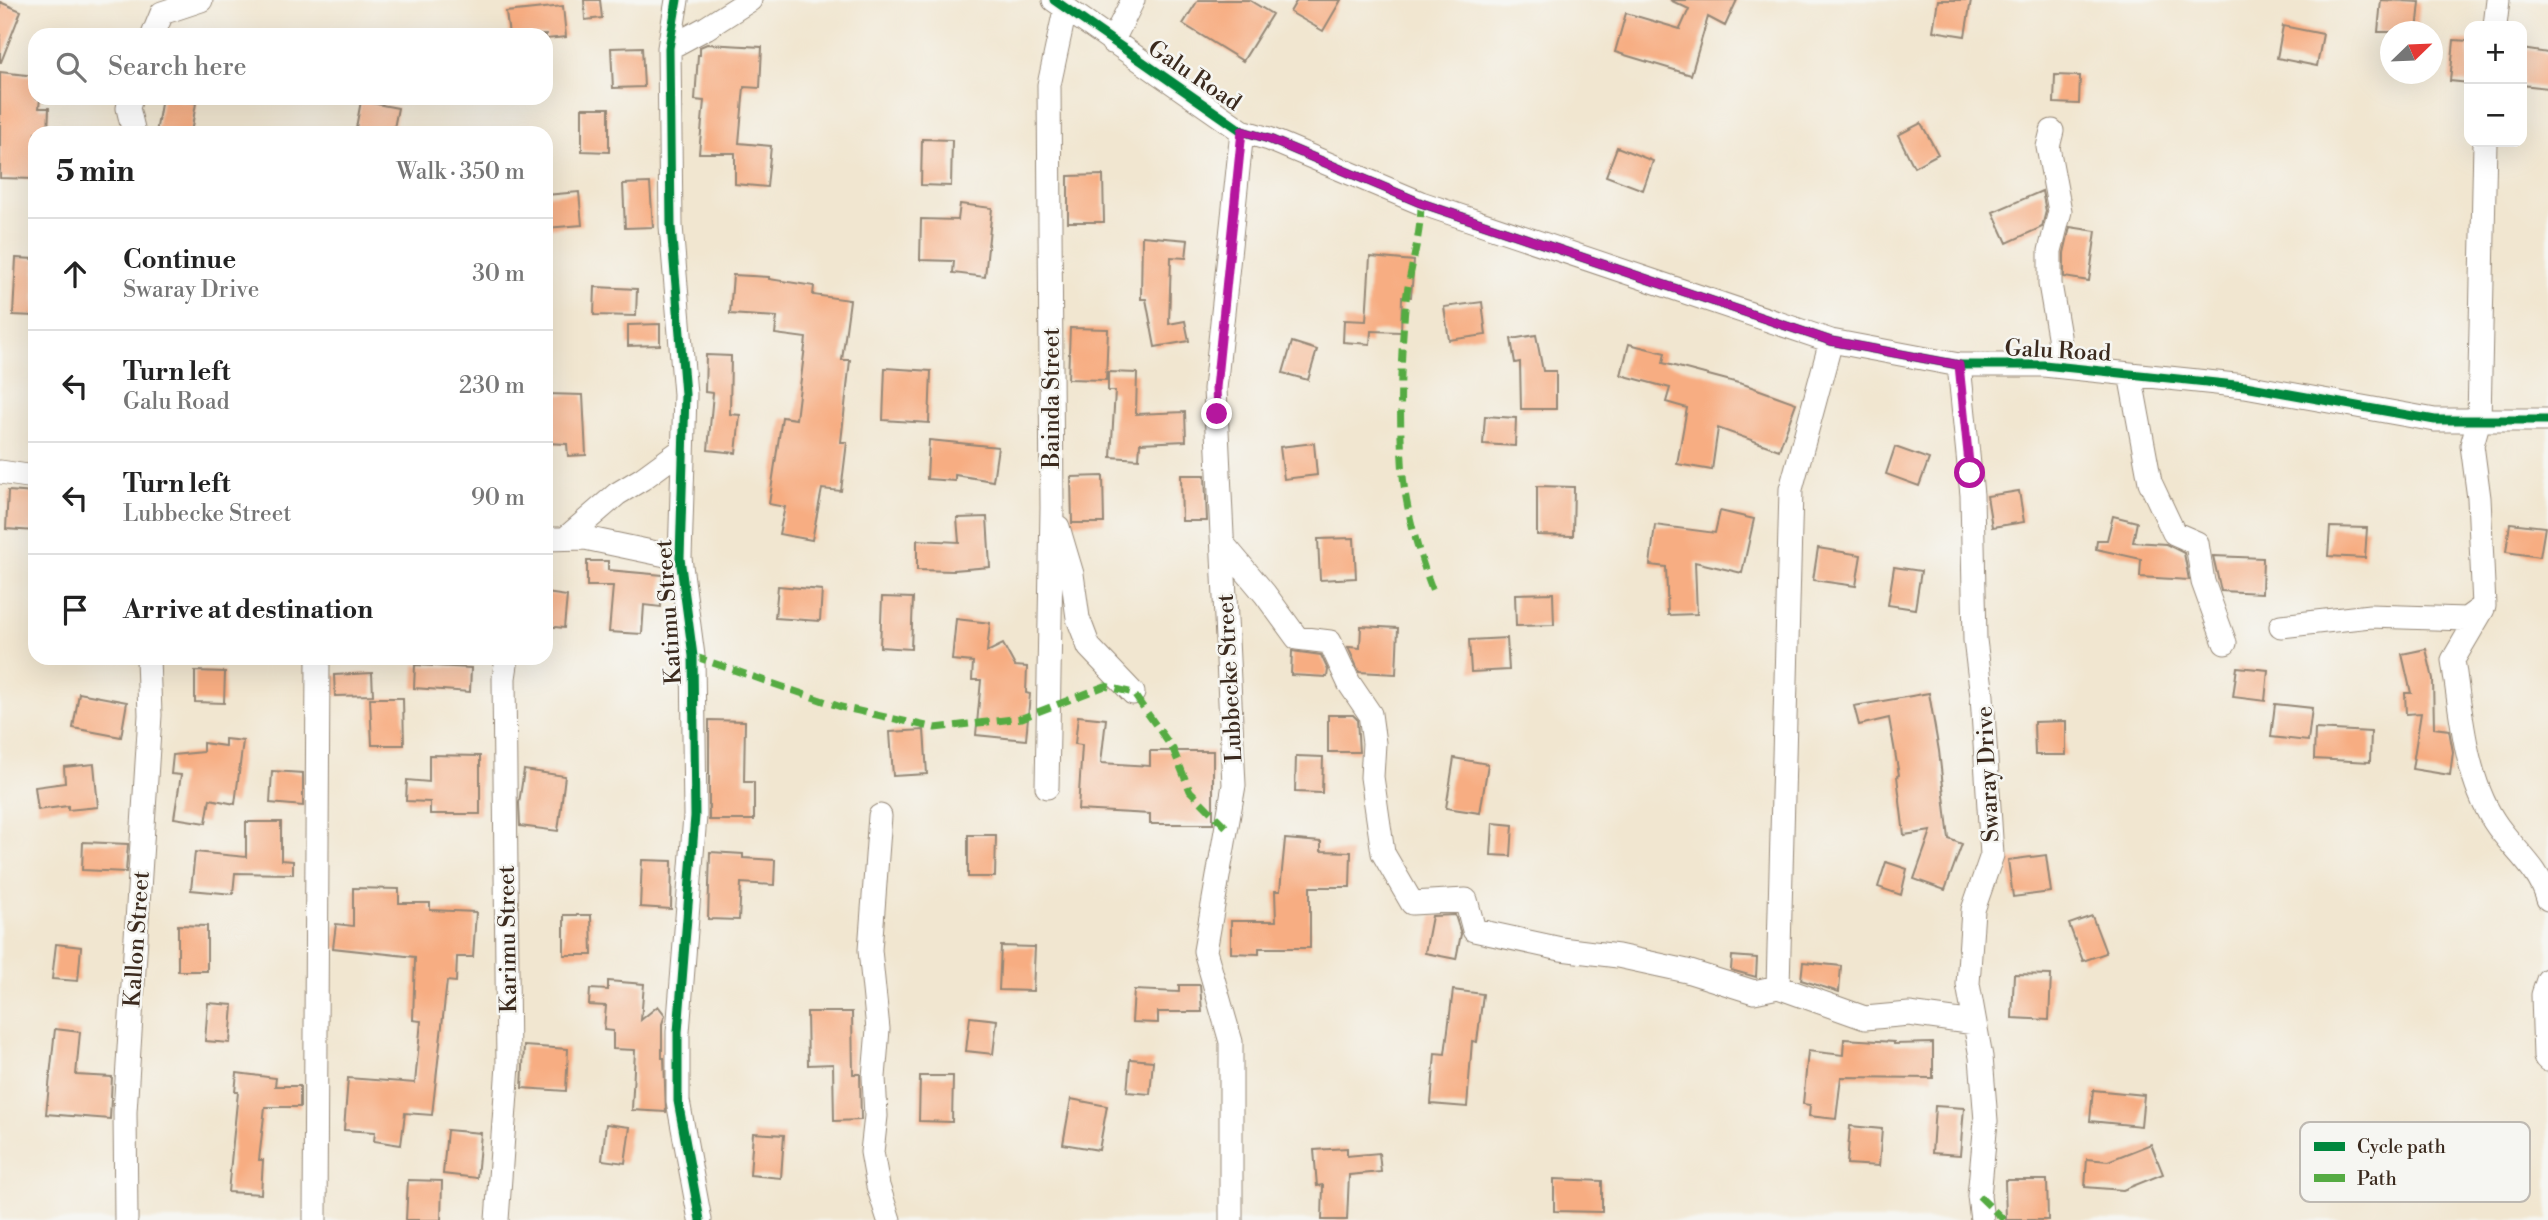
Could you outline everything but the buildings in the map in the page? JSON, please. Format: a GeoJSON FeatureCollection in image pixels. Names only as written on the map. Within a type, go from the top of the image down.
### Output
{"type":"FeatureCollection","features":[{"type":"Feature","properties":{"kind":"street"},"geometry":{"type":"LineString","coordinates":[[156,28],[162,13],[201,0]]}},
{"type":"Feature","properties":{"kind":"street","name":"Katimu Street"},"geometry":{"type":"LineString","coordinates":[[677,0],[670,48],[671,226],[685,394],[680,558],[693,656],[695,816],[678,1032],[678,1101],[700,1220]]}},
{"type":"Feature","properties":{"kind":"street"},"geometry":{"type":"LineString","coordinates":[[670,48],[706,29],[750,0]]}},
{"type":"Feature","properties":{"kind":"street"},"geometry":{"type":"LineString","coordinates":[[1112,42],[1133,0]]}},
{"type":"Feature","properties":{"kind":"street"},"geometry":{"type":"LineString","coordinates":[[2496,21],[2498,0]]}},
{"type":"Feature","properties":{"kind":"street","name":"Galu Road"},"geometry":{"type":"LineString","coordinates":[[1059,5],[1242,131],[1269,139],[1421,203],[1831,341],[1959,365],[2060,366],[2245,386],[2435,420],[2548,420]]}},
{"type":"Feature","properties":{"kind":"street","name":"Bainda Street"},"geometry":{"type":"LineString","coordinates":[[1047,787],[1052,508],[1049,85],[1059,5]]}},
{"type":"Feature","properties":{"kind":"street"},"geometry":{"type":"LineString","coordinates":[[129,105],[132,126]]}},
{"type":"Feature","properties":{"kind":"street","name":"Lubbecke Street"},"geometry":{"type":"LineString","coordinates":[[1231,1220],[1231,1042],[1205,951],[1234,785],[1216,388],[1242,131]]}},
{"type":"Feature","properties":{"kind":"street"},"geometry":{"type":"LineString","coordinates":[[2052,131],[2048,147],[2060,211],[2050,251],[2050,284],[2059,336],[2060,366]]}},
{"type":"Feature","properties":{"kind":"street"},"geometry":{"type":"LineString","coordinates":[[2485,147],[2479,420],[2472,445],[2479,498],[2484,606],[2452,660],[2470,765],[2493,820],[2543,882],[2548,899]]}},
{"type":"Feature","properties":{"kind":"street"},"geometry":{"type":"LineString","coordinates":[[1778,987],[1791,489],[1831,341]]}},
{"type":"Feature","properties":{"kind":"street","name":"Swaray Drive"},"geometry":{"type":"LineString","coordinates":[[1959,365],[1972,495],[1975,640],[1982,696],[1992,855],[1973,910],[1968,984],[1981,1057],[1986,1121],[1979,1196],[1982,1220]]}},
{"type":"Feature","properties":{"kind":"street"},"geometry":{"type":"LineString","coordinates":[[2130,373],[2150,482],[2174,533],[2197,542],[2203,582],[2225,643]]}},
{"type":"Feature","properties":{"kind":"street"},"geometry":{"type":"LineString","coordinates":[[556,539],[683,449]]}},
{"type":"Feature","properties":{"kind":"street"},"geometry":{"type":"LineString","coordinates":[[0,472],[28,476]]}},
{"type":"Feature","properties":{"kind":"street"},"geometry":{"type":"LineString","coordinates":[[1052,508],[1072,574],[1077,618],[1088,647],[1133,694]]}},
{"type":"Feature","properties":{"kind":"street"},"geometry":{"type":"LineString","coordinates":[[556,539],[585,538],[680,558]]}},
{"type":"Feature","properties":{"kind":"street"},"geometry":{"type":"LineString","coordinates":[[1223,544],[1297,638],[1330,642],[1349,683],[1370,714],[1374,743],[1372,777],[1383,853],[1412,903],[1466,900],[1474,930],[1561,949],[1618,956],[1687,971],[1754,992],[1778,987],[1865,1018],[1909,1014],[1975,1023]]}},
{"type":"Feature","properties":{"kind":"street"},"geometry":{"type":"LineString","coordinates":[[2281,626],[2370,616],[2466,619],[2484,606]]}},
{"type":"Feature","properties":{"kind":"street","name":"Kallon Street"},"geometry":{"type":"LineString","coordinates":[[126,1220],[125,1112],[150,715],[148,665]]}},
{"type":"Feature","properties":{"kind":"street"},"geometry":{"type":"LineString","coordinates":[[316,1220],[318,665]]}},
{"type":"Feature","properties":{"kind":"street","name":"Karimu Street"},"geometry":{"type":"LineString","coordinates":[[497,1220],[508,1065],[506,665]]}},
{"type":"Feature","properties":{"kind":"street"},"geometry":{"type":"LineString","coordinates":[[880,816],[870,950],[878,1029],[872,1152],[878,1186],[889,1220]]}},
{"type":"Feature","properties":{"kind":"street"},"geometry":{"type":"LineString","coordinates":[[2548,980],[2543,995],[2544,1057],[2548,1060]]}},
{"type":"Feature","properties":{"kind":"marked path"},"geometry":{"type":"LineString","coordinates":[[1421,203],[1405,309],[1401,435],[1407,504],[1433,591]]}},
{"type":"Feature","properties":{"kind":"marked path"},"geometry":{"type":"LineString","coordinates":[[693,656],[841,707],[935,728],[1022,718],[1105,686],[1133,693],[1173,749],[1190,791],[1227,828]]}},
{"type":"Feature","properties":{"kind":"marked path"},"geometry":{"type":"LineString","coordinates":[[1979,1196],[2004,1220]]}},
{"type":"Feature","properties":{"kind":"cycle path"},"geometry":{"type":"LineString","coordinates":[[677,0],[669,48],[671,226],[685,394],[680,558],[693,656],[695,816],[678,1032],[678,1101],[700,1220]]}},
{"type":"Feature","properties":{"kind":"cycle path"},"geometry":{"type":"LineString","coordinates":[[1054,0],[1242,131],[1269,139],[1421,203],[1831,341],[1959,365],[2044,365],[2245,386],[2435,420],[2548,420]]}},
{"type":"Feature","properties":{"kind":"route"},"geometry":{"type":"LineString","coordinates":[[1217,414],[1216,388],[1242,131],[1269,139],[1421,203],[1831,341],[1959,365],[1970,473]]}}]}
